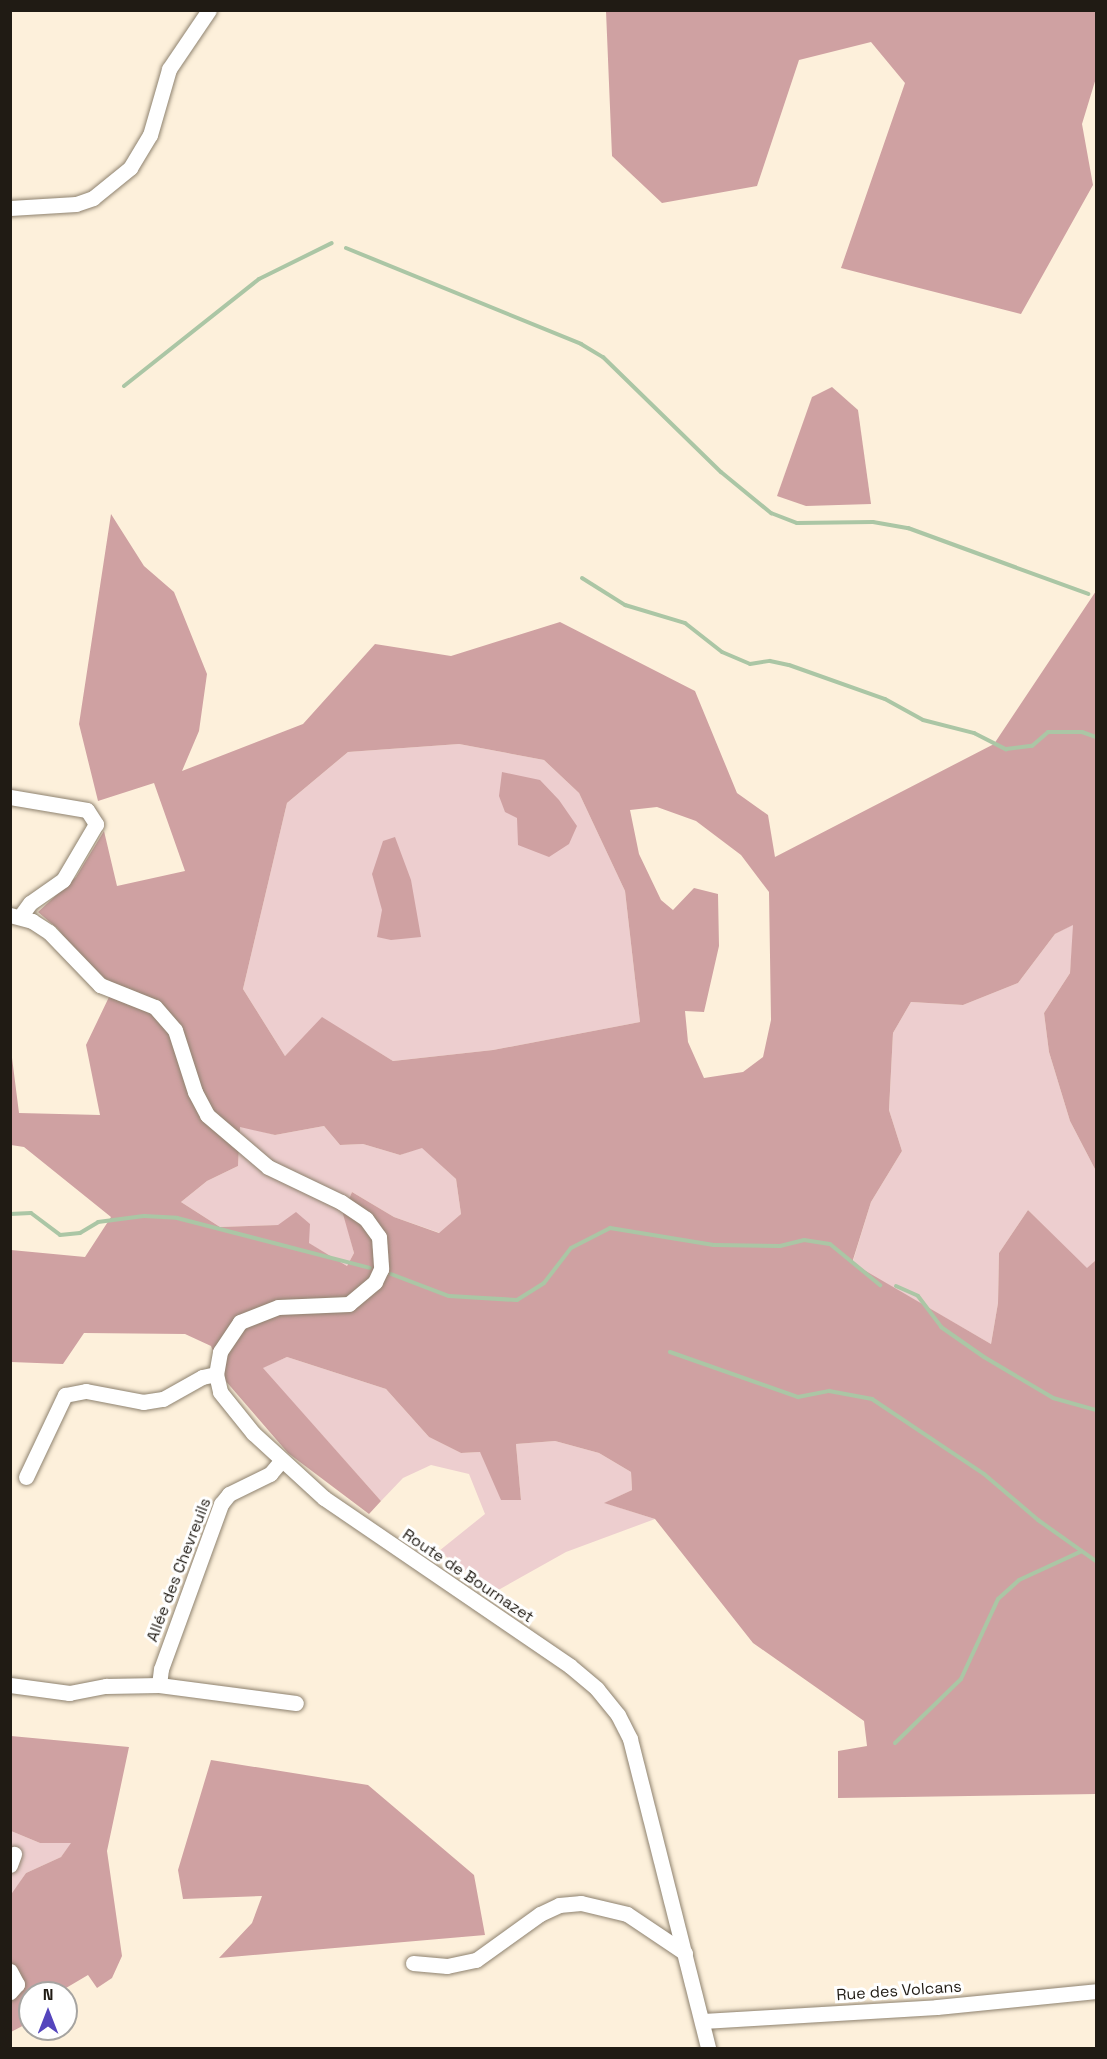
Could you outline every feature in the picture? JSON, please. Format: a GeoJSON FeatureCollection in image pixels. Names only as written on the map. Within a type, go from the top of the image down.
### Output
{"type":"FeatureCollection","features":[{"type":"Feature","properties":{"kind":"street"},"geometry":{"type":"LineString","coordinates":[[10,208],[57,208],[76,204],[93,198],[130,168],[150,135],[169,69],[209,10]]}},
{"type":"Feature","properties":{"kind":"street"},"geometry":{"type":"LineString","coordinates":[[10,797],[87,810],[95,817],[96,824],[63,880],[15,916],[49,932],[100,985],[155,1007],[175,1030],[195,1092],[207,1114],[268,1167],[341,1202],[366,1219],[379,1237],[381,1269],[375,1282],[348,1304],[278,1307],[240,1322],[220,1352],[216,1374],[202,1377],[163,1399],[143,1402],[86,1391],[65,1395],[26,1477]]}},
{"type":"Feature","properties":{"kind":"street","name":"Route de Bournazet"},"geometry":{"type":"LineString","coordinates":[[216,1374],[226,1402],[281,1461],[356,1521],[570,1666],[597,1689],[618,1715],[630,1739],[708,2049]]}},
{"type":"Feature","properties":{"kind":"street","name":"Allée des Chevreuils"},"geometry":{"type":"LineString","coordinates":[[159,1685],[161,1669],[221,1504],[229,1494],[270,1474],[281,1461]]}},
{"type":"Feature","properties":{"kind":"street"},"geometry":{"type":"LineString","coordinates":[[10,1685],[69,1693],[106,1686],[159,1685],[296,1703]]}},
{"type":"Feature","properties":{"kind":"street"},"geometry":{"type":"LineString","coordinates":[[413,1963],[447,1966],[476,1960],[540,1914],[559,1905],[581,1903],[627,1914],[685,1953]]}},
{"type":"Feature","properties":{"kind":"street"},"geometry":{"type":"LineString","coordinates":[[10,1971],[17,1984],[10,1992]]}},
{"type":"Feature","properties":{"kind":"street","name":"Rue des Volcans"},"geometry":{"type":"LineString","coordinates":[[702,2021],[937,2007],[1096,1991]]}},
{"type":"Feature","properties":{"kind":"shaded area"},"geometry":{"type":"Polygon","coordinates":[[[606,11],[1096,11],[1096,78],[1082,124],[1093,185],[1021,314],[841,268],[905,83],[871,42],[799,60],[757,186],[662,203],[612,156],[606,11]]]}},
{"type":"Feature","properties":{"kind":"shaded area"},"geometry":{"type":"Polygon","coordinates":[[[832,387],[858,410],[871,504],[806,506],[777,496],[812,397],[832,387]]]}},
{"type":"Feature","properties":{"kind":"shaded area"},"geometry":{"type":"Polygon","coordinates":[[[111,514],[144,566],[174,592],[207,674],[199,731],[182,771],[303,724],[375,644],[451,656],[560,622],[695,691],[737,793],[768,815],[775,857],[994,744],[1096,591],[1096,1171],[1070,1121],[1049,1052],[1044,1013],[1070,973],[1073,925],[1055,934],[1018,983],[963,1005],[911,1002],[893,1033],[889,1110],[902,1151],[871,1202],[852,1263],[991,1344],[998,1303],[999,1253],[1028,1210],[1087,1268],[1096,1260],[1096,1794],[838,1798],[838,1751],[867,1746],[864,1721],[753,1643],[655,1519],[604,1503],[632,1490],[631,1472],[599,1453],[555,1441],[516,1444],[521,1500],[501,1500],[480,1452],[461,1453],[429,1437],[386,1389],[287,1357],[263,1368],[381,1501],[369,1514],[288,1453],[224,1379],[211,1346],[185,1334],[84,1333],[63,1364],[11,1362],[11,1250],[85,1257],[111,1217],[24,1147],[11,1145],[10,1042],[19,1113],[100,1115],[86,1045],[109,997],[58,929],[38,912],[76,877],[104,831],[117,886],[185,871],[154,783],[98,801],[79,724],[111,514]],[[459,744],[348,752],[287,803],[243,989],[285,1056],[322,1017],[393,1061],[493,1050],[640,1022],[625,891],[579,793],[544,760],[459,744]],[[657,807],[630,810],[639,854],[661,900],[673,910],[694,888],[718,894],[719,946],[704,1012],[685,1011],[688,1042],[704,1078],[743,1072],[763,1057],[771,1020],[769,892],[741,855],[696,821],[657,807]],[[324,1126],[275,1135],[240,1127],[238,1166],[207,1181],[181,1202],[220,1227],[278,1225],[296,1212],[310,1224],[309,1243],[347,1266],[354,1253],[343,1214],[352,1192],[394,1217],[439,1233],[461,1214],[456,1179],[422,1148],[400,1155],[363,1144],[340,1145],[324,1126]]]}},
{"type":"Feature","properties":{"kind":"shaded area"},"geometry":{"type":"Polygon","coordinates":[[[459,744],[544,760],[579,793],[625,891],[640,1022],[493,1050],[393,1061],[322,1018],[285,1056],[243,989],[287,803],[348,752],[459,744]]]}},
{"type":"Feature","properties":{"kind":"shaded area"},"geometry":{"type":"Polygon","coordinates":[[[502,772],[540,780],[559,800],[577,826],[569,844],[549,857],[518,845],[517,818],[505,812],[499,796],[502,772]]]}},
{"type":"Feature","properties":{"kind":"shaded area"},"geometry":{"type":"Polygon","coordinates":[[[395,837],[411,880],[421,937],[391,940],[377,937],[382,910],[372,874],[383,841],[395,837]]]}},
{"type":"Feature","properties":{"kind":"shaded area"},"geometry":{"type":"Polygon","coordinates":[[[1074,924],[1070,973],[1044,1013],[1049,1052],[1070,1121],[1096,1171],[1096,1260],[1087,1269],[1028,1210],[999,1253],[998,1303],[991,1344],[852,1264],[871,1202],[902,1151],[889,1110],[893,1033],[911,1002],[963,1005],[1018,983],[1055,934],[1074,924]]]}},
{"type":"Feature","properties":{"kind":"shaded area"},"geometry":{"type":"Polygon","coordinates":[[[240,1126],[275,1135],[324,1126],[340,1145],[363,1144],[400,1155],[422,1147],[456,1179],[461,1214],[440,1233],[394,1217],[352,1192],[344,1214],[354,1253],[347,1266],[278,1225],[220,1227],[181,1202],[207,1181],[238,1166],[240,1126]]]}},
{"type":"Feature","properties":{"kind":"shaded area"},"geometry":{"type":"Polygon","coordinates":[[[287,1357],[386,1389],[429,1437],[461,1453],[480,1452],[521,1500],[516,1444],[555,1441],[599,1453],[631,1472],[632,1490],[605,1503],[655,1519],[566,1552],[493,1593],[439,1551],[485,1514],[469,1474],[431,1465],[403,1478],[381,1501],[262,1368],[287,1357]]]}},
{"type":"Feature","properties":{"kind":"shaded area"},"geometry":{"type":"Polygon","coordinates":[[[11,1736],[129,1747],[107,1851],[122,1956],[112,1978],[97,1988],[88,1975],[78,1981],[18,1981],[18,2028],[11,2032],[10,1896],[26,1873],[61,1857],[71,1843],[40,1843],[11,1831],[11,1736]]]}},
{"type":"Feature","properties":{"kind":"shaded area"},"geometry":{"type":"Polygon","coordinates":[[[211,1760],[368,1785],[474,1875],[485,1935],[219,1958],[252,1923],[262,1896],[183,1899],[178,1870],[211,1760]]]}},
{"type":"Feature","properties":{"kind":"shaded area"},"geometry":{"type":"Polygon","coordinates":[[[11,1831],[40,1843],[72,1843],[61,1857],[26,1873],[11,1896],[11,1831]]]}},
{"type":"Feature","properties":{"kind":"waterway"},"geometry":{"type":"LineString","coordinates":[[124,386],[259,279],[332,243]]}},
{"type":"Feature","properties":{"kind":"waterway"},"geometry":{"type":"LineString","coordinates":[[346,248],[581,344],[603,357],[721,472],[771,513],[797,523],[873,522],[908,528],[1088,594]]}},
{"type":"Feature","properties":{"kind":"waterway"},"geometry":{"type":"LineString","coordinates":[[582,578],[625,605],[685,623],[722,652],[750,664],[770,661],[789,665],[885,699],[923,720],[974,733],[1006,749],[1032,746],[1048,732],[1082,732],[1096,737]]}},
{"type":"Feature","properties":{"kind":"waterway"},"geometry":{"type":"LineString","coordinates":[[10,1214],[31,1213],[60,1235],[80,1233],[98,1222],[144,1216],[177,1218],[370,1268]]}},
{"type":"Feature","properties":{"kind":"waterway"},"geometry":{"type":"LineString","coordinates":[[391,1274],[449,1296],[517,1300],[544,1283],[571,1248],[610,1228],[714,1245],[780,1246],[804,1240],[830,1244],[880,1285]]}},
{"type":"Feature","properties":{"kind":"waterway"},"geometry":{"type":"LineString","coordinates":[[896,1286],[918,1296],[941,1327],[984,1357],[1053,1398],[1096,1410]]}},
{"type":"Feature","properties":{"kind":"waterway"},"geometry":{"type":"LineString","coordinates":[[670,1352],[798,1397],[829,1391],[872,1399],[984,1474],[1038,1520],[1096,1561]]}},
{"type":"Feature","properties":{"kind":"waterway"},"geometry":{"type":"LineString","coordinates":[[895,1743],[961,1679],[998,1599],[1019,1580],[1082,1551]]}}]}
